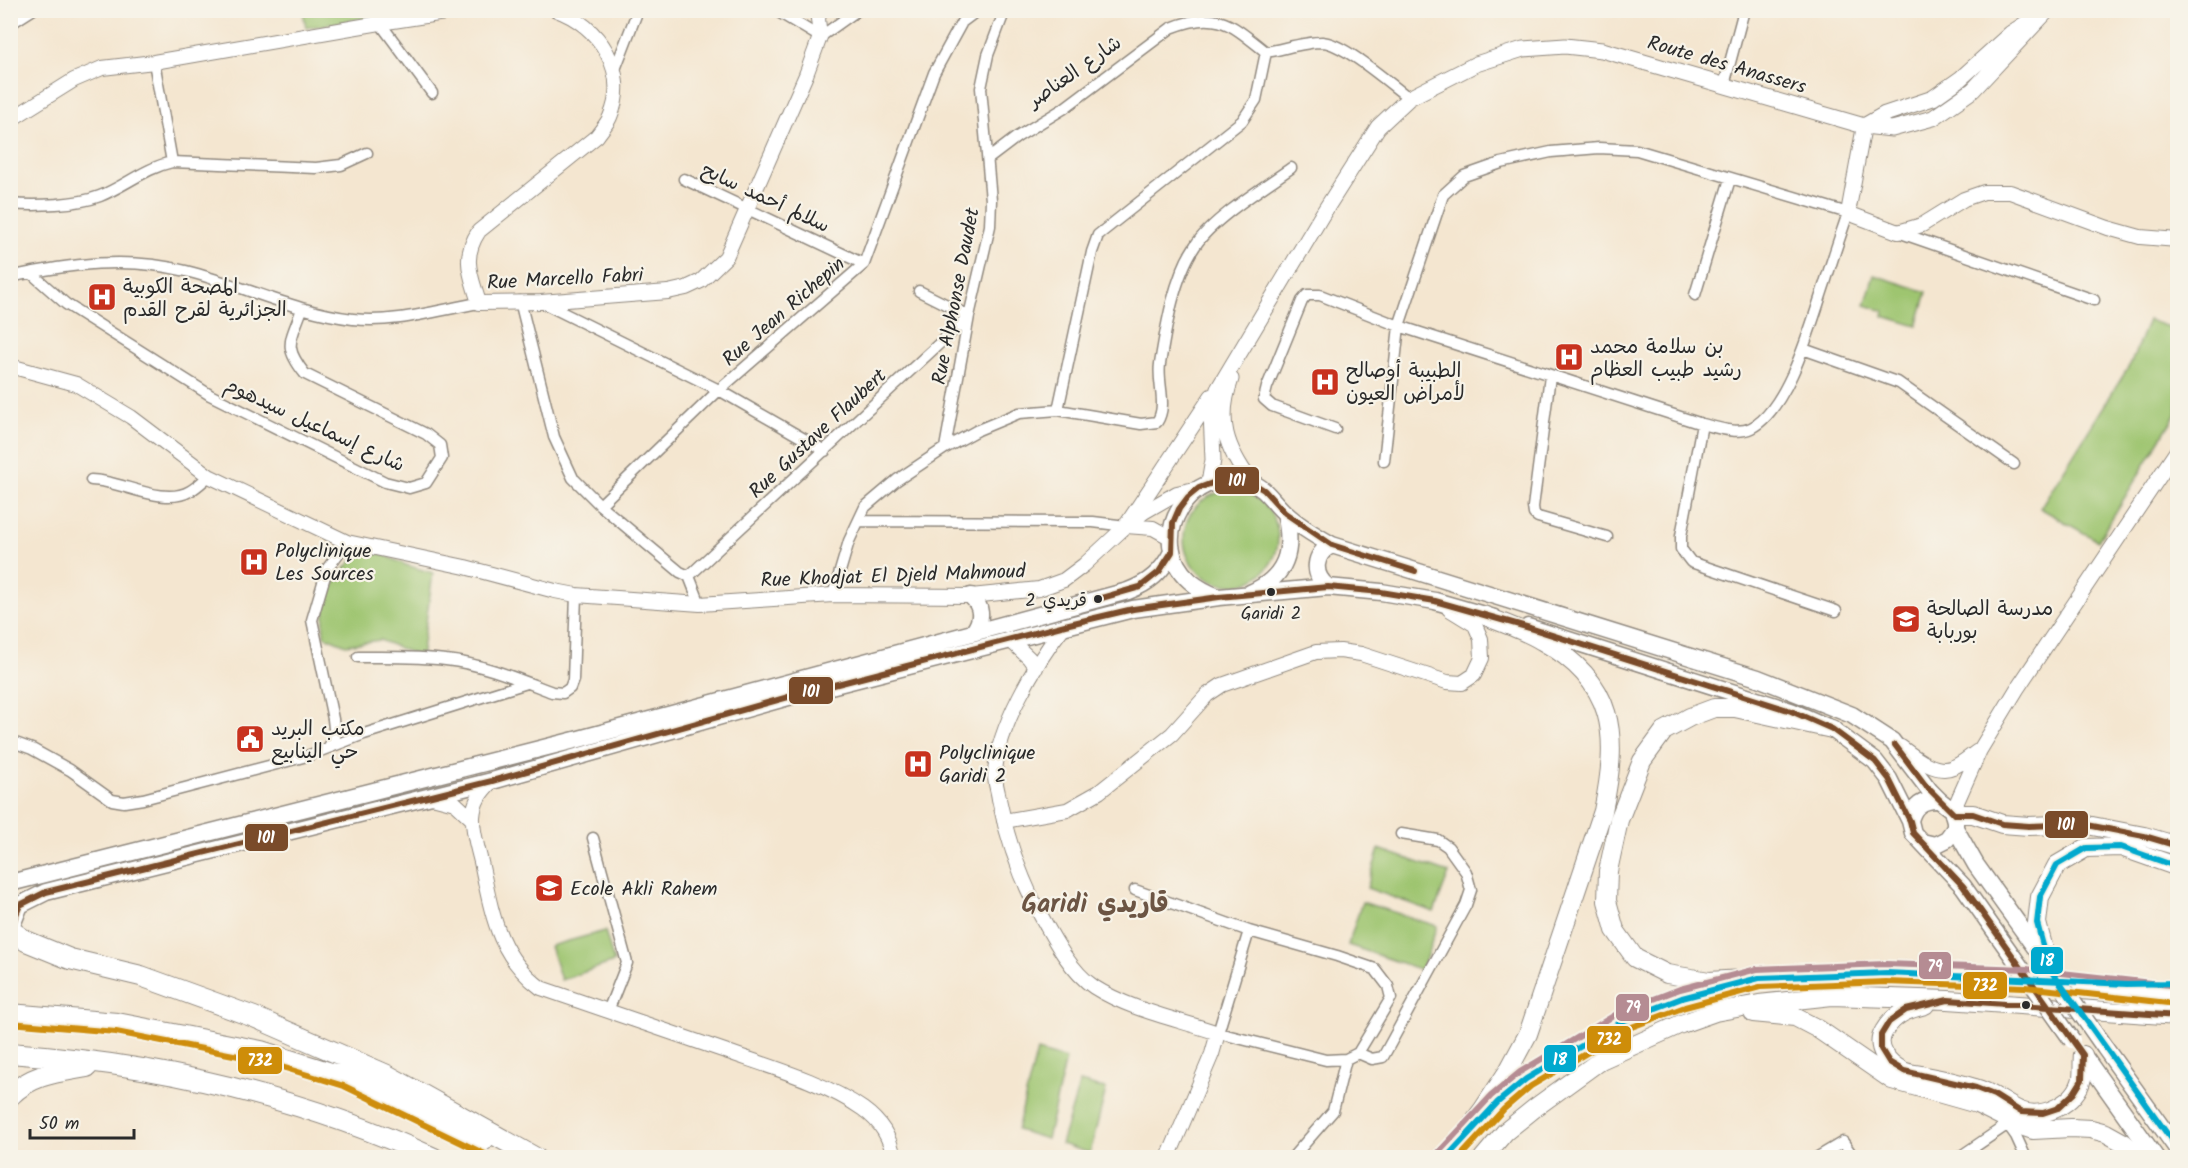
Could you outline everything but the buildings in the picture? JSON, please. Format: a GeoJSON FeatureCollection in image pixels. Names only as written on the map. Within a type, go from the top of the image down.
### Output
{"type":"FeatureCollection","features":[{"type":"Feature","properties":{"kind":"highway"},"geometry":{"type":"LineString","coordinates":[[1452,1151],[1508,1071],[1528,1034],[1603,811],[1610,777],[1610,722],[1601,695],[1586,674],[1566,656],[1542,640],[1483,615]]}},
{"type":"Feature","properties":{"kind":"highway"},"geometry":{"type":"LineString","coordinates":[[1832,729],[1735,708],[1714,708],[1689,717],[1664,731],[1642,760],[1619,820],[1608,872],[1607,901],[1615,930],[1635,958],[1667,974],[1708,981],[1886,973],[2127,984],[2178,982]]}},
{"type":"Feature","properties":{"kind":"highway"},"geometry":{"type":"LineString","coordinates":[[1954,818],[1973,814],[2002,824],[2029,826],[2082,824],[2134,834],[2178,846]]}},
{"type":"Feature","properties":{"kind":"highway"},"geometry":{"type":"LineString","coordinates":[[2049,968],[2037,923],[2040,897],[2057,865],[2086,848],[2121,847],[2178,867]]}},
{"type":"Feature","properties":{"kind":"highway"},"geometry":{"type":"LineString","coordinates":[[10,930],[26,941],[70,959],[141,976],[254,1017],[387,1075],[536,1158]]}},
{"type":"Feature","properties":{"kind":"highway"},"geometry":{"type":"LineString","coordinates":[[1452,1151],[1498,1102],[1526,1079],[1625,1020],[1682,998],[1759,978]]}},
{"type":"Feature","properties":{"kind":"highway"},"geometry":{"type":"LineString","coordinates":[[2026,978],[2178,995]]}},
{"type":"Feature","properties":{"kind":"highway"},"geometry":{"type":"LineString","coordinates":[[1483,1158],[1505,1132],[1563,1085],[1601,1060],[1681,1024],[1716,1012],[1760,1004],[1832,996],[1948,1000],[2178,1018]]}},
{"type":"Feature","properties":{"kind":"highway"},"geometry":{"type":"LineString","coordinates":[[1948,1000],[1906,1010],[1889,1022],[1881,1035],[1881,1049],[1889,1062],[1904,1071],[1976,1088],[1994,1095],[2021,1112],[2043,1113],[2058,1108],[2074,1093],[2082,1080],[2077,1047]]}},
{"type":"Feature","properties":{"kind":"highway"},"geometry":{"type":"LineString","coordinates":[[1716,1012],[1795,1017],[1818,1029],[1892,1080],[1977,1104],[2005,1120],[2033,1130],[2071,1128],[2106,1133],[2124,1143],[2140,1158]]}},
{"type":"Feature","properties":{"kind":"highway"},"geometry":{"type":"LineString","coordinates":[[10,1014],[117,1023],[261,1051],[347,1078],[515,1158]]}},
{"type":"Feature","properties":{"kind":"highway"},"geometry":{"type":"LineString","coordinates":[[10,1053],[111,1063],[208,1080],[288,1102],[348,1122],[434,1158]]}},
{"type":"Feature","properties":{"kind":"highway"},"geometry":{"type":"LineString","coordinates":[[10,1096],[20,1086],[43,1074],[111,1063]]}},
{"type":"Feature","properties":{"kind":"main road","name":"Route des Anassers"},"geometry":{"type":"LineString","coordinates":[[1243,348],[1322,215],[1378,127],[1409,98],[1476,64],[1523,50],[1565,46],[1602,50],[1864,126],[1892,129],[1933,118],[1973,90],[2043,13]]}},
{"type":"Feature","properties":{"kind":"main road"},"geometry":{"type":"LineString","coordinates":[[1126,526],[1243,348]]}},
{"type":"Feature","properties":{"kind":"main road"},"geometry":{"type":"LineString","coordinates":[[1243,348],[1226,394],[1224,417],[1229,448],[1251,482],[1264,490],[1285,513],[1332,545],[1758,678],[1852,715],[1892,741],[1939,800],[1946,804],[1976,865],[2178,1150]]}},
{"type":"Feature","properties":{"kind":"main road"},"geometry":{"type":"LineString","coordinates":[[1204,485],[1213,460],[1211,412],[1218,388]]}},
{"type":"Feature","properties":{"kind":"main road"},"geometry":{"type":"LineString","coordinates":[[1219,597],[1202,590],[1178,567],[1172,545],[1173,523],[1188,497],[1204,485],[1223,479],[1251,482]]}},
{"type":"Feature","properties":{"kind":"main road"},"geometry":{"type":"LineString","coordinates":[[1245,596],[1262,588],[1278,574],[1287,555],[1290,534],[1285,513]]}},
{"type":"Feature","properties":{"kind":"main road"},"geometry":{"type":"LineString","coordinates":[[10,883],[579,739],[1140,586],[1159,572],[1172,545]]}},
{"type":"Feature","properties":{"kind":"main road"},"geometry":{"type":"LineString","coordinates":[[1328,587],[1319,578],[1316,565],[1321,552],[1332,545]]}},
{"type":"Feature","properties":{"kind":"main road"},"geometry":{"type":"LineString","coordinates":[[10,930],[20,905],[46,892],[432,797],[799,694],[1065,625],[1133,609],[1219,597],[1328,587],[1381,592],[1436,601],[1483,615],[1791,711],[1832,729],[1875,761],[1889,779],[1910,821],[1913,834],[1964,885],[2156,1158]]}},
{"type":"Feature","properties":{"kind":"main road"},"geometry":{"type":"LineString","coordinates":[[971,596],[978,604],[980,615],[974,631]]}},
{"type":"Feature","properties":{"kind":"main road"},"geometry":{"type":"LineString","coordinates":[[1910,821],[1914,809],[1919,804],[1939,800]]}},
{"type":"Feature","properties":{"kind":"main road"},"geometry":{"type":"LineString","coordinates":[[1922,842],[1942,843],[1952,834],[1954,818]]}},
{"type":"Feature","properties":{"kind":"main road"},"geometry":{"type":"LineString","coordinates":[[2151,1113],[2178,1137]]}},
{"type":"Feature","properties":{"kind":"street"},"geometry":{"type":"LineString","coordinates":[[10,24],[32,10]]}},
{"type":"Feature","properties":{"kind":"street","name":"Rue Marcello Fabri"},"geometry":{"type":"LineString","coordinates":[[556,10],[586,25],[607,52],[614,72],[616,93],[614,106],[610,119],[597,136],[479,231],[468,254],[468,266],[479,303],[541,302],[668,291],[686,288],[701,281],[726,257],[749,208],[820,37],[818,19],[820,10]]}},
{"type":"Feature","properties":{"kind":"street"},"geometry":{"type":"LineString","coordinates":[[614,72],[638,10]]}},
{"type":"Feature","properties":{"kind":"street"},"geometry":{"type":"LineString","coordinates":[[775,10],[820,37],[858,10]]}},
{"type":"Feature","properties":{"kind":"street","name":"Rue Jean Richepin"},"geometry":{"type":"LineString","coordinates":[[600,505],[719,390],[864,264],[934,73],[962,22],[978,10]]}},
{"type":"Feature","properties":{"kind":"street","name":"Rue Alphonse Daudet"},"geometry":{"type":"LineString","coordinates":[[945,448],[969,316],[990,226],[991,200],[981,88],[988,55],[1005,10]]}},
{"type":"Feature","properties":{"kind":"street"},"geometry":{"type":"LineString","coordinates":[[1724,85],[1744,10]]}},
{"type":"Feature","properties":{"kind":"street"},"geometry":{"type":"LineString","coordinates":[[10,120],[85,74],[102,68],[154,62],[461,11]]}},
{"type":"Feature","properties":{"kind":"street","name":"شارع العناصر"},"geometry":{"type":"LineString","coordinates":[[988,159],[1017,137],[1063,109],[1171,28],[1186,22],[1206,19],[1226,22],[1266,52]]}},
{"type":"Feature","properties":{"kind":"street"},"geometry":{"type":"LineString","coordinates":[[380,23],[432,93]]}},
{"type":"Feature","properties":{"kind":"street"},"geometry":{"type":"LineString","coordinates":[[1058,410],[1092,252],[1098,235],[1242,121],[1256,100],[1266,52],[1312,43],[1323,42],[1333,45],[1353,56],[1409,98]]}},
{"type":"Feature","properties":{"kind":"street"},"geometry":{"type":"LineString","coordinates":[[154,62],[172,162]]}},
{"type":"Feature","properties":{"kind":"street"},"geometry":{"type":"LineString","coordinates":[[1335,429],[1272,406],[1264,399],[1302,301],[1307,295],[1320,295],[1399,326],[1702,424],[1731,430],[1751,428],[1766,415],[1785,390],[1803,349],[1848,213],[1864,126]]}},
{"type":"Feature","properties":{"kind":"street"},"geometry":{"type":"LineString","coordinates":[[1384,461],[1399,326],[1443,195],[1464,176],[1521,158],[1551,152],[1599,148],[1637,150],[1848,213],[2094,300]]}},
{"type":"Feature","properties":{"kind":"street"},"geometry":{"type":"LineString","coordinates":[[10,204],[55,203],[99,197],[155,166],[172,162],[316,168],[341,165],[367,153]]}},
{"type":"Feature","properties":{"kind":"street"},"geometry":{"type":"LineString","coordinates":[[833,595],[849,541],[865,507],[897,480],[945,448],[978,430],[1019,413],[1058,410],[1141,424],[1157,422],[1162,408],[1159,367],[1173,300],[1187,260],[1196,244],[1207,232],[1243,202],[1291,168]]}},
{"type":"Feature","properties":{"kind":"street","name":"سلالم أحمد سايح"},"geometry":{"type":"LineString","coordinates":[[684,179],[864,264]]}},
{"type":"Feature","properties":{"kind":"street"},"geometry":{"type":"LineString","coordinates":[[1695,295],[1730,179]]}},
{"type":"Feature","properties":{"kind":"street"},"geometry":{"type":"LineString","coordinates":[[1898,232],[1922,225],[1964,199],[1984,192],[2010,192],[2108,228],[2140,237],[2178,240]]}},
{"type":"Feature","properties":{"kind":"street"},"geometry":{"type":"LineString","coordinates":[[10,277],[48,268],[119,262],[155,265],[187,271],[302,309],[352,319],[380,320],[479,303]]}},
{"type":"Feature","properties":{"kind":"street","name":"شارع إسماعيل سيدهوم"},"geometry":{"type":"LineString","coordinates":[[31,273],[66,304],[210,395],[385,482],[409,488],[426,483],[442,458],[440,445],[426,434],[304,374],[295,362],[289,345],[302,309]]}},
{"type":"Feature","properties":{"kind":"street"},"geometry":{"type":"LineString","coordinates":[[919,291],[969,316]]}},
{"type":"Feature","properties":{"kind":"street"},"geometry":{"type":"LineString","coordinates":[[519,301],[554,437],[573,478],[600,505],[680,572],[689,576],[700,604]]}},
{"type":"Feature","properties":{"kind":"street"},"geometry":{"type":"LineString","coordinates":[[541,302],[719,390],[825,450]]}},
{"type":"Feature","properties":{"kind":"street","name":"Rue Gustave Flaubert"},"geometry":{"type":"LineString","coordinates":[[689,576],[969,316]]}},
{"type":"Feature","properties":{"kind":"street"},"geometry":{"type":"LineString","coordinates":[[1803,349],[1899,383],[2014,464]]}},
{"type":"Feature","properties":{"kind":"street"},"geometry":{"type":"LineString","coordinates":[[10,366],[76,384],[131,417],[209,476],[347,542],[327,569],[312,620],[333,719],[335,737],[328,748]]}},
{"type":"Feature","properties":{"kind":"street"},"geometry":{"type":"LineString","coordinates":[[1551,376],[1533,507],[1534,514],[1607,537]]}},
{"type":"Feature","properties":{"kind":"street"},"geometry":{"type":"LineString","coordinates":[[1702,424],[1681,536],[1681,549],[1691,562],[1836,611]]}},
{"type":"Feature","properties":{"kind":"street"},"geometry":{"type":"LineString","coordinates":[[1954,818],[1980,750],[2017,688],[2178,449]]}},
{"type":"Feature","properties":{"kind":"street"},"geometry":{"type":"LineString","coordinates":[[91,480],[104,480],[159,495],[179,495],[190,491],[209,476]]}},
{"type":"Feature","properties":{"kind":"street","name":"Rue Khodjat El Djeld Mahmoud"},"geometry":{"type":"LineString","coordinates":[[347,542],[465,567],[576,595],[700,604],[833,595],[971,596],[1040,589],[1064,580],[1144,512],[1177,493],[1204,485]]}},
{"type":"Feature","properties":{"kind":"street"},"geometry":{"type":"LineString","coordinates":[[859,521],[1094,522],[1153,528],[1172,545]]}},
{"type":"Feature","properties":{"kind":"street"},"geometry":{"type":"LineString","coordinates":[[358,657],[447,660],[490,669],[563,693],[570,688],[573,680],[576,595]]}},
{"type":"Feature","properties":{"kind":"street"},"geometry":{"type":"LineString","coordinates":[[1004,821],[1067,810],[1099,792],[1172,734],[1208,695],[1222,685],[1316,652],[1340,651],[1361,654],[1447,682],[1462,683],[1474,675],[1482,658],[1481,639],[1474,625],[1436,601]]}},
{"type":"Feature","properties":{"kind":"street"},"geometry":{"type":"LineString","coordinates":[[1065,625],[1036,668],[1011,715],[999,747],[995,777],[1004,821],[1028,891],[1062,954],[1092,986],[1130,1005],[1218,1032],[1326,1060],[1346,1059],[1358,1053],[1391,998],[1388,986],[1375,969],[1249,931],[1135,890]]}},
{"type":"Feature","properties":{"kind":"street"},"geometry":{"type":"LineString","coordinates":[[1010,640],[1036,668]]}},
{"type":"Feature","properties":{"kind":"street"},"geometry":{"type":"LineString","coordinates":[[10,741],[32,749],[70,770],[112,800],[124,802],[143,799],[328,748],[364,734],[527,682]]}},
{"type":"Feature","properties":{"kind":"street"},"geometry":{"type":"LineString","coordinates":[[1892,741],[1918,759],[1939,769],[1952,769],[1980,750]]}},
{"type":"Feature","properties":{"kind":"street"},"geometry":{"type":"LineString","coordinates":[[492,781],[478,797],[472,819],[488,900],[499,935],[510,957],[525,976],[541,988],[774,1068],[843,1097],[864,1110],[883,1128],[891,1144],[894,1158]]}},
{"type":"Feature","properties":{"kind":"street"},"geometry":{"type":"LineString","coordinates":[[432,797],[455,803],[472,819]]}},
{"type":"Feature","properties":{"kind":"street"},"geometry":{"type":"LineString","coordinates":[[1358,1053],[1372,1059],[1383,1057],[1466,905],[1470,890],[1466,872],[1448,847],[1438,840],[1401,834]]}},
{"type":"Feature","properties":{"kind":"street"},"geometry":{"type":"LineString","coordinates":[[593,838],[627,963],[608,1011]]}},
{"type":"Feature","properties":{"kind":"street"},"geometry":{"type":"LineString","coordinates":[[1168,1158],[1212,1054],[1249,931]]}},
{"type":"Feature","properties":{"kind":"street"},"geometry":{"type":"LineString","coordinates":[[1292,1158],[1333,1111],[1346,1059]]}},
{"type":"Feature","properties":{"kind":"street"},"geometry":{"type":"LineString","coordinates":[[1958,1158],[2005,1120],[2016,1136],[2026,1158]]}},
{"type":"Feature","properties":{"kind":"street"},"geometry":{"type":"LineString","coordinates":[[1816,1158],[1843,1142],[1854,1158]]}},
{"type":"Feature","properties":{"kind":"green space"},"geometry":{"type":"Polygon","coordinates":[[[303,11],[373,11],[380,16],[306,28],[303,11]]]}},
{"type":"Feature","properties":{"kind":"green space"},"geometry":{"type":"Polygon","coordinates":[[[1874,275],[1927,292],[1917,326],[1883,316],[1884,311],[1865,305],[1874,275]]]}},
{"type":"Feature","properties":{"kind":"green space"},"geometry":{"type":"Polygon","coordinates":[[[2148,320],[2177,330],[2177,412],[2098,541],[2040,508],[2131,363],[2148,320]]]}},
{"type":"Feature","properties":{"kind":"green space"},"geometry":{"type":"Polygon","coordinates":[[[1231,491],[1249,495],[1264,505],[1274,520],[1278,538],[1274,556],[1264,571],[1249,581],[1231,585],[1213,581],[1198,571],[1188,556],[1184,538],[1188,520],[1198,505],[1213,495],[1231,491]]]}},
{"type":"Feature","properties":{"kind":"green space"},"geometry":{"type":"Polygon","coordinates":[[[365,546],[406,565],[433,573],[421,657],[380,640],[346,645],[324,636],[325,608],[333,586],[365,546]]]}},
{"type":"Feature","properties":{"kind":"green space"},"geometry":{"type":"Polygon","coordinates":[[[1379,849],[1449,873],[1434,912],[1367,888],[1379,849]]]}},
{"type":"Feature","properties":{"kind":"green space"},"geometry":{"type":"Polygon","coordinates":[[[1362,902],[1437,926],[1422,970],[1348,945],[1362,902]]]}},
{"type":"Feature","properties":{"kind":"green space"},"geometry":{"type":"Polygon","coordinates":[[[605,931],[614,962],[561,980],[550,946],[605,931]]]}},
{"type":"Feature","properties":{"kind":"green space"},"geometry":{"type":"Polygon","coordinates":[[[1037,1051],[1066,1059],[1047,1139],[1017,1130],[1037,1051]]]}},
{"type":"Feature","properties":{"kind":"green space"},"geometry":{"type":"Polygon","coordinates":[[[1080,1082],[1106,1089],[1090,1153],[1061,1144],[1080,1082]]]}},
{"type":"Feature","properties":{"kind":"transit line","name":"101"},"geometry":{"type":"LineString","coordinates":[[1098,599],[1140,587],[1159,572],[1172,552],[1173,523],[1179,509],[1199,488],[1223,479],[1251,482],[1264,490],[1285,513],[1332,545],[1415,571]]}},
{"type":"Feature","properties":{"kind":"transit line","name":"101"},"geometry":{"type":"LineString","coordinates":[[10,929],[20,905],[46,892],[492,781],[799,694],[1133,609],[1219,597],[1328,587],[1381,592],[1435,601],[1530,628],[1791,711],[1832,729],[1875,761],[1889,779],[1910,821],[1913,833],[1963,886],[2049,1007]]}},
{"type":"Feature","properties":{"kind":"transit line","name":"101"},"geometry":{"type":"LineString","coordinates":[[1895,745],[1926,786],[1954,814]]}},
{"type":"Feature","properties":{"kind":"transit line","name":"101"},"geometry":{"type":"LineString","coordinates":[[1954,814],[1973,814],[2002,824],[2029,826],[2082,824],[2144,836],[2178,846]]}},
{"type":"Feature","properties":{"kind":"transit line","name":"18"},"geometry":{"type":"LineString","coordinates":[[2178,867],[2121,847],[2086,848],[2057,865],[2040,897],[2037,923],[2049,968],[2178,1149]]}},
{"type":"Feature","properties":{"kind":"transit line","name":"79"},"geometry":{"type":"LineString","coordinates":[[1439,1152],[1491,1096],[1520,1072],[1620,1012],[1680,989],[1757,969],[1886,964],[2026,969],[2178,986]]}},
{"type":"Feature","properties":{"kind":"transit line","name":"18"},"geometry":{"type":"LineString","coordinates":[[1446,1158],[1498,1102],[1526,1079],[1625,1020],[1682,998],[1759,978],[1886,973],[2127,984],[2178,983]]}},
{"type":"Feature","properties":{"kind":"transit line","name":"732"},"geometry":{"type":"LineString","coordinates":[[1459,1158],[1504,1109],[1531,1086],[1629,1028],[1685,1007],[1760,987],[1886,982],[2025,987],[2177,1004]]}},
{"type":"Feature","properties":{"kind":"transit line","name":"101"},"geometry":{"type":"LineString","coordinates":[[1948,1000],[2049,1007],[2083,1055],[2082,1080],[2074,1093],[2058,1108],[2043,1113],[2021,1112],[1994,1095],[1976,1088],[1904,1071],[1889,1062],[1881,1049],[1881,1035],[1889,1022],[1906,1010],[1948,1000]]}},
{"type":"Feature","properties":{"kind":"transit line","name":"101"},"geometry":{"type":"LineString","coordinates":[[2049,1007],[2178,1016]]}},
{"type":"Feature","properties":{"kind":"transit line","name":"732"},"geometry":{"type":"LineString","coordinates":[[10,1023],[116,1032],[259,1060],[344,1086],[493,1158]]}},
{"type":"Feature","properties":{"kind":"place","name":"المصحة الكوبية الجزائرية لقرح القدم"},"geometry":{"type":"Point","coordinates":[102,297]}},
{"type":"Feature","properties":{"kind":"place","name":"بن سلامة محمد رشيد طبيب العظام"},"geometry":{"type":"Point","coordinates":[1569,357]}},
{"type":"Feature","properties":{"kind":"place","name":"الطبيبة أوصالح لأمراض العيون"},"geometry":{"type":"Point","coordinates":[1325,382]}},
{"type":"Feature","properties":{"kind":"place","name":"Polyclinique Les Sources"},"geometry":{"type":"Point","coordinates":[254,562]}},
{"type":"Feature","properties":{"kind":"place","name":"Garidi 2"},"geometry":{"type":"Point","coordinates":[1271,592]}},
{"type":"Feature","properties":{"kind":"place","name":"قريدي 2"},"geometry":{"type":"Point","coordinates":[1098,599]}},
{"type":"Feature","properties":{"kind":"place","name":"مدرسة الصالحة بوربابة"},"geometry":{"type":"Point","coordinates":[1906,619]}},
{"type":"Feature","properties":{"kind":"place","name":"مكتب البريد حي الينابيع"},"geometry":{"type":"Point","coordinates":[250,739]}},
{"type":"Feature","properties":{"kind":"place","name":"Polyclinique Garidi 2"},"geometry":{"type":"Point","coordinates":[918,764]}},
{"type":"Feature","properties":{"kind":"place","name":"Ecole Akli Rahem"},"geometry":{"type":"Point","coordinates":[549,888]}},
{"type":"Feature","properties":{"kind":"district","name":"Garidi قاريدي"},"geometry":{"type":"Point","coordinates":[1095,903]}}]}
